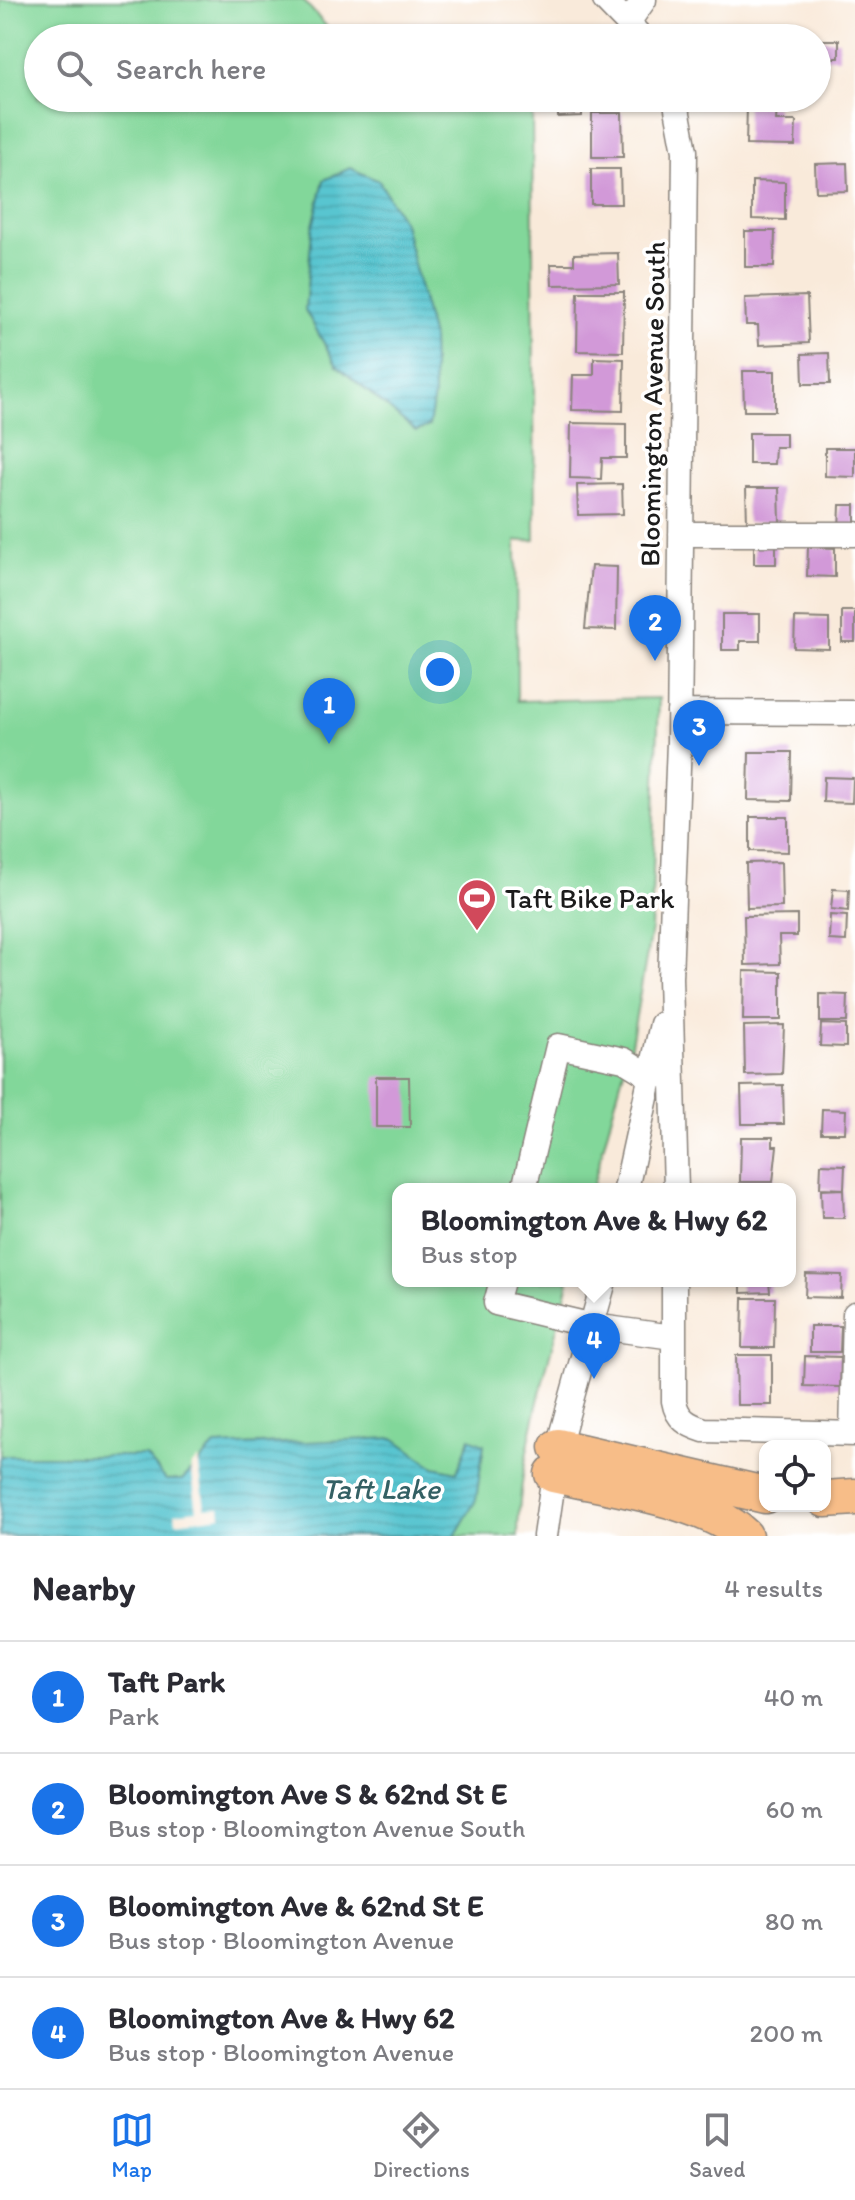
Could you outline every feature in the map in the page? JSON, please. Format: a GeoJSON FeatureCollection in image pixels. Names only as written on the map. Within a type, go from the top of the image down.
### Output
{"type":"FeatureCollection","features":[{"type":"Feature","properties":{"kind":"highway"},"geometry":{"type":"LineString","coordinates":[[556,1461],[759,1494]]}},
{"type":"Feature","properties":{"kind":"highway"},"geometry":{"type":"LineString","coordinates":[[556,1461],[717,1516],[744,1536]]}},
{"type":"Feature","properties":{"kind":"highway"},"geometry":{"type":"LineString","coordinates":[[831,1499],[855,1497]]}},
{"type":"Feature","properties":{"kind":"street"},"geometry":{"type":"LineString","coordinates":[[637,24],[644,0]]}},
{"type":"Feature","properties":{"kind":"street"},"geometry":{"type":"LineString","coordinates":[[606,1],[631,24]]}},
{"type":"Feature","properties":{"kind":"street","name":"Bloomington Avenue South"},"geometry":{"type":"LineString","coordinates":[[670,978],[679,712],[685,151],[678,112]]}},
{"type":"Feature","properties":{"kind":"street"},"geometry":{"type":"LineString","coordinates":[[681,534],[855,534]]}},
{"type":"Feature","properties":{"kind":"street"},"geometry":{"type":"LineString","coordinates":[[679,712],[855,713]]}},
{"type":"Feature","properties":{"kind":"street"},"geometry":{"type":"LineString","coordinates":[[627,1183],[653,1078],[670,978]]}},
{"type":"Feature","properties":{"kind":"street"},"geometry":{"type":"LineString","coordinates":[[670,978],[676,1183]]}},
{"type":"Feature","properties":{"kind":"street"},"geometry":{"type":"LineString","coordinates":[[525,1183],[558,1046],[624,1060],[653,1078]]}},
{"type":"Feature","properties":{"kind":"street"},"geometry":{"type":"LineString","coordinates":[[500,1287],[496,1303],[593,1326],[673,1337]]}},
{"type":"Feature","properties":{"kind":"street"},"geometry":{"type":"LineString","coordinates":[[545,1536],[556,1461],[603,1287]]}},
{"type":"Feature","properties":{"kind":"street"},"geometry":{"type":"LineString","coordinates":[[674,1287],[676,1413],[689,1425],[704,1430],[853,1434],[855,1314]]}},
{"type":"Feature","properties":{"kind":"green space"},"geometry":{"type":"Polygon","coordinates":[[[0,0],[303,0],[324,24],[24,24],[24,112],[532,112],[535,540],[516,541],[517,701],[659,698],[651,930],[631,1044],[594,1183],[392,1183],[392,1287],[567,1287],[529,1440],[518,1536],[0,1536],[0,0]]]}},
{"type":"Feature","properties":{"kind":"water"},"geometry":{"type":"Polygon","coordinates":[[[350,168],[379,181],[404,223],[432,338],[434,396],[429,426],[416,431],[337,366],[305,310],[312,230],[324,180],[350,168]]]}},
{"type":"Feature","properties":{"kind":"water","name":"Taft Lake"},"geometry":{"type":"Polygon","coordinates":[[[394,1438],[434,1467],[457,1472],[470,1438],[484,1444],[476,1500],[455,1536],[0,1536],[0,1456],[146,1456],[166,1480],[182,1480],[215,1446],[394,1438]]]}},
{"type":"Feature","properties":{"kind":"pier"},"geometry":{"type":"Polygon","coordinates":[[[198,1459],[205,1508],[220,1507],[221,1516],[176,1522],[175,1513],[197,1510],[191,1466],[198,1459]]]}},
{"type":"Feature","properties":{"kind":"building"},"geometry":{"type":"Polygon","coordinates":[[[831,40],[839,40],[839,58],[831,58],[831,40]]]}},
{"type":"Feature","properties":{"kind":"building"},"geometry":{"type":"Polygon","coordinates":[[[558,112],[582,112],[582,116],[558,117],[558,112]]]}},
{"type":"Feature","properties":{"kind":"building"},"geometry":{"type":"Polygon","coordinates":[[[747,112],[777,112],[776,121],[796,121],[795,146],[746,145],[747,112]]]}},
{"type":"Feature","properties":{"kind":"building"},"geometry":{"type":"Polygon","coordinates":[[[592,113],[622,113],[623,157],[592,157],[592,113]]]}},
{"type":"Feature","properties":{"kind":"building"},"geometry":{"type":"Polygon","coordinates":[[[847,163],[848,191],[816,192],[815,164],[847,163]]]}},
{"type":"Feature","properties":{"kind":"building"},"geometry":{"type":"Polygon","coordinates":[[[591,169],[620,169],[621,204],[591,204],[591,169]]]}},
{"type":"Feature","properties":{"kind":"building"},"geometry":{"type":"Polygon","coordinates":[[[752,181],[785,182],[785,220],[752,219],[752,181]]]}},
{"type":"Feature","properties":{"kind":"building"},"geometry":{"type":"Polygon","coordinates":[[[745,231],[775,231],[774,267],[745,267],[745,231]]]}},
{"type":"Feature","properties":{"kind":"building"},"geometry":{"type":"Polygon","coordinates":[[[618,253],[619,284],[552,285],[551,264],[574,264],[574,254],[618,253]]]}},
{"type":"Feature","properties":{"kind":"building"},"geometry":{"type":"Polygon","coordinates":[[[578,292],[624,292],[623,352],[577,351],[578,292]]]}},
{"type":"Feature","properties":{"kind":"building"},"geometry":{"type":"Polygon","coordinates":[[[807,296],[809,343],[759,345],[758,325],[746,325],[745,298],[807,296]]]}},
{"type":"Feature","properties":{"kind":"building"},"geometry":{"type":"Polygon","coordinates":[[[829,353],[830,384],[803,384],[802,354],[829,353]]]}},
{"type":"Feature","properties":{"kind":"building"},"geometry":{"type":"Polygon","coordinates":[[[594,358],[624,359],[623,411],[572,410],[573,375],[594,375],[594,358]]]}},
{"type":"Feature","properties":{"kind":"building"},"geometry":{"type":"Polygon","coordinates":[[[743,371],[775,371],[775,411],[744,411],[743,371]]]}},
{"type":"Feature","properties":{"kind":"building"},"geometry":{"type":"Polygon","coordinates":[[[571,423],[626,424],[626,458],[602,458],[601,479],[570,478],[571,423]]]}},
{"type":"Feature","properties":{"kind":"building"},"geometry":{"type":"Polygon","coordinates":[[[749,433],[786,433],[786,447],[775,447],[774,464],[749,464],[749,433]]]}},
{"type":"Feature","properties":{"kind":"building"},"geometry":{"type":"Polygon","coordinates":[[[825,448],[855,448],[855,477],[825,476],[825,448]]]}},
{"type":"Feature","properties":{"kind":"building"},"geometry":{"type":"Polygon","coordinates":[[[622,484],[623,514],[578,515],[577,485],[622,484]]]}},
{"type":"Feature","properties":{"kind":"building"},"geometry":{"type":"Polygon","coordinates":[[[746,488],[779,488],[780,522],[747,523],[746,488]]]}},
{"type":"Feature","properties":{"kind":"building"},"geometry":{"type":"Polygon","coordinates":[[[840,505],[855,505],[855,530],[839,530],[840,505]]]}},
{"type":"Feature","properties":{"kind":"building"},"geometry":{"type":"Polygon","coordinates":[[[754,546],[776,546],[776,564],[754,564],[754,546]]]}},
{"type":"Feature","properties":{"kind":"building"},"geometry":{"type":"Polygon","coordinates":[[[808,547],[835,548],[835,577],[807,576],[808,547]]]}},
{"type":"Feature","properties":{"kind":"building"},"geometry":{"type":"Polygon","coordinates":[[[591,566],[617,567],[616,630],[585,629],[591,566]]]}},
{"type":"Feature","properties":{"kind":"building"},"geometry":{"type":"Polygon","coordinates":[[[842,611],[855,611],[855,642],[842,642],[842,611]]]}},
{"type":"Feature","properties":{"kind":"building"},"geometry":{"type":"Polygon","coordinates":[[[722,614],[760,614],[760,641],[740,641],[740,650],[722,650],[722,614]]]}},
{"type":"Feature","properties":{"kind":"building"},"geometry":{"type":"Polygon","coordinates":[[[795,618],[829,619],[829,649],[794,648],[795,618]]]}},
{"type":"Feature","properties":{"kind":"building"},"geometry":{"type":"Polygon","coordinates":[[[749,752],[792,752],[791,801],[748,800],[749,752]]]}},
{"type":"Feature","properties":{"kind":"building"},"geometry":{"type":"Polygon","coordinates":[[[824,777],[853,778],[852,803],[823,802],[824,777]]]}},
{"type":"Feature","properties":{"kind":"building"},"geometry":{"type":"Polygon","coordinates":[[[750,817],[788,817],[788,852],[750,851],[750,817]]]}},
{"type":"Feature","properties":{"kind":"building"},"geometry":{"type":"Polygon","coordinates":[[[781,862],[782,907],[747,908],[746,863],[781,862]]]}},
{"type":"Feature","properties":{"kind":"building"},"geometry":{"type":"Polygon","coordinates":[[[833,889],[849,890],[848,911],[831,909],[833,889]]]}},
{"type":"Feature","properties":{"kind":"building"},"geometry":{"type":"Polygon","coordinates":[[[797,915],[797,936],[779,936],[780,964],[745,965],[744,916],[797,915]]]}},
{"type":"Feature","properties":{"kind":"building"},"geometry":{"type":"Polygon","coordinates":[[[830,915],[847,916],[846,941],[829,940],[830,915]]]}},
{"type":"Feature","properties":{"kind":"building"},"geometry":{"type":"Polygon","coordinates":[[[744,971],[781,972],[781,1020],[743,1020],[744,971]]]}},
{"type":"Feature","properties":{"kind":"building"},"geometry":{"type":"Polygon","coordinates":[[[820,994],[848,995],[847,1022],[820,1022],[820,994]]]}},
{"type":"Feature","properties":{"kind":"building"},"geometry":{"type":"Polygon","coordinates":[[[821,1024],[846,1025],[846,1047],[820,1046],[821,1024]]]}},
{"type":"Feature","properties":{"kind":"building"},"geometry":{"type":"Polygon","coordinates":[[[784,1025],[782,1074],[745,1075],[744,1026],[784,1025]]]}},
{"type":"Feature","properties":{"kind":"building"},"geometry":{"type":"Polygon","coordinates":[[[376,1077],[409,1077],[410,1127],[376,1127],[376,1077]]]}},
{"type":"Feature","properties":{"kind":"building"},"geometry":{"type":"Polygon","coordinates":[[[783,1085],[784,1124],[742,1124],[741,1086],[783,1085]]]}},
{"type":"Feature","properties":{"kind":"building"},"geometry":{"type":"Polygon","coordinates":[[[822,1109],[846,1110],[845,1133],[821,1133],[822,1109]]]}},
{"type":"Feature","properties":{"kind":"building"},"geometry":{"type":"Polygon","coordinates":[[[741,1137],[773,1137],[773,1146],[777,1146],[773,1182],[740,1182],[741,1137]]]}},
{"type":"Feature","properties":{"kind":"building"},"geometry":{"type":"Polygon","coordinates":[[[821,1164],[845,1165],[844,1189],[820,1188],[821,1164]]]}},
{"type":"Feature","properties":{"kind":"building"},"geometry":{"type":"Polygon","coordinates":[[[843,1189],[844,1218],[822,1218],[821,1190],[843,1189]]]}},
{"type":"Feature","properties":{"kind":"building"},"geometry":{"type":"Polygon","coordinates":[[[806,1274],[842,1275],[841,1298],[805,1297],[806,1274]]]}},
{"type":"Feature","properties":{"kind":"building"},"geometry":{"type":"Polygon","coordinates":[[[741,1287],[770,1287],[770,1292],[741,1293],[741,1287]]]}},
{"type":"Feature","properties":{"kind":"building"},"geometry":{"type":"Polygon","coordinates":[[[743,1298],[775,1298],[774,1348],[742,1348],[743,1298]]]}},
{"type":"Feature","properties":{"kind":"building"},"geometry":{"type":"Polygon","coordinates":[[[810,1326],[841,1326],[840,1352],[810,1352],[810,1326]]]}},
{"type":"Feature","properties":{"kind":"building"},"geometry":{"type":"Polygon","coordinates":[[[736,1355],[772,1355],[772,1405],[737,1405],[736,1355]]]}},
{"type":"Feature","properties":{"kind":"building"},"geometry":{"type":"Polygon","coordinates":[[[805,1356],[841,1357],[840,1387],[804,1386],[805,1356]]]}},
{"type":"Feature","properties":{"kind":"place","name":"Bloomington Ave S & 62nd St E"},"geometry":{"type":"Point","coordinates":[655,661]}},
{"type":"Feature","properties":{"kind":"place","name":"Taft Park"},"geometry":{"type":"Point","coordinates":[329,744]}},
{"type":"Feature","properties":{"kind":"place","name":"Bloomington Ave & 62nd St E"},"geometry":{"type":"Point","coordinates":[699,766]}},
{"type":"Feature","properties":{"kind":"place","name":"Taft Bike Park"},"geometry":{"type":"Point","coordinates":[477,932]}},
{"type":"Feature","properties":{"kind":"place","name":"Bloomington Ave & Hwy 62"},"geometry":{"type":"Point","coordinates":[594,1379]}}]}
